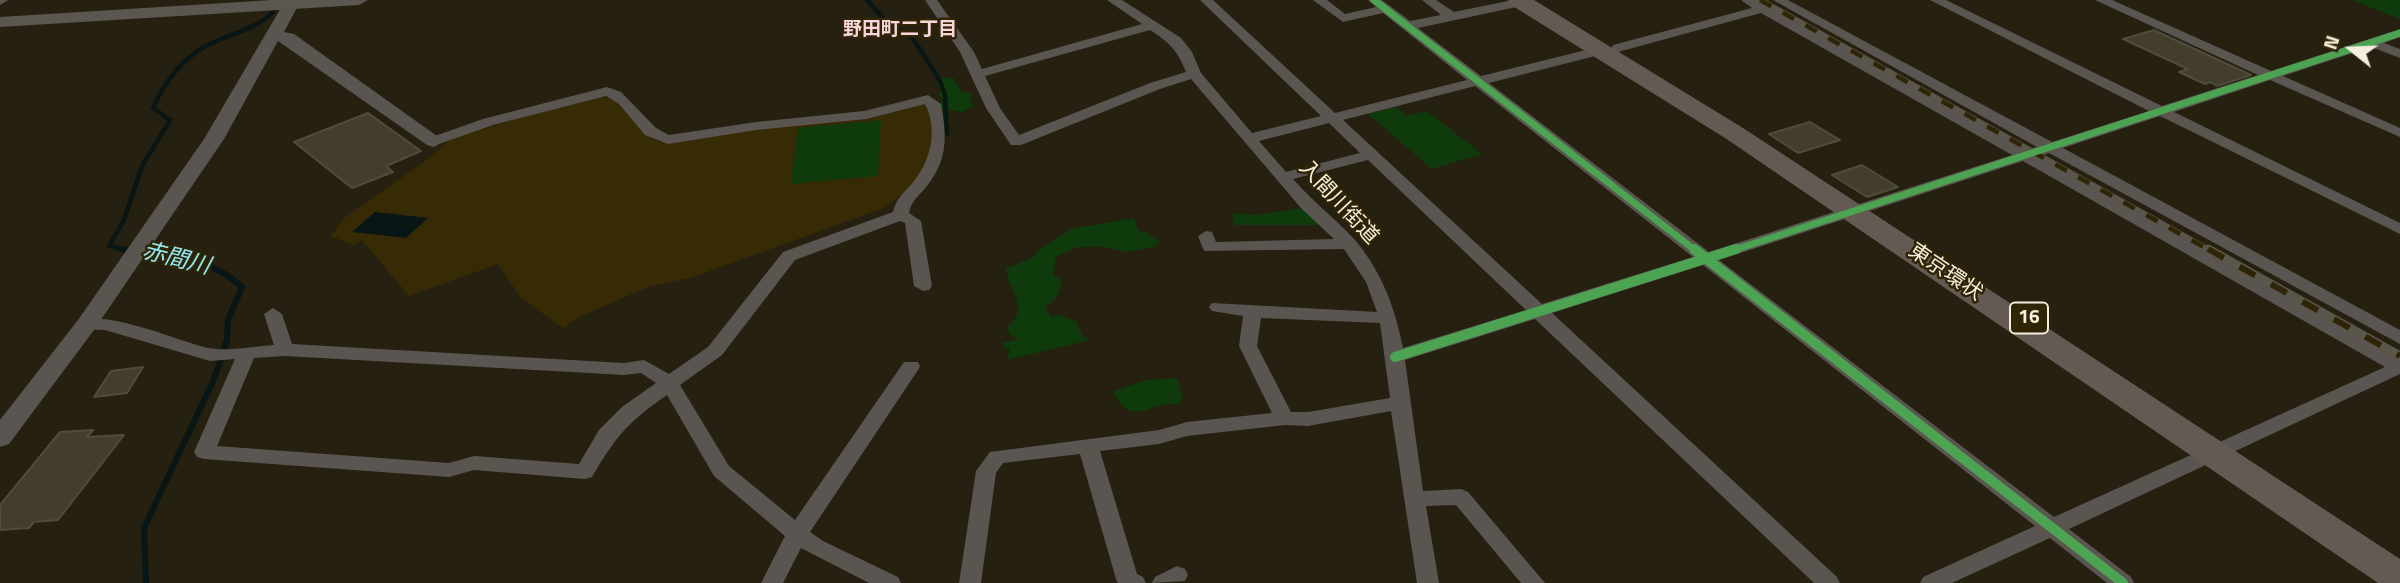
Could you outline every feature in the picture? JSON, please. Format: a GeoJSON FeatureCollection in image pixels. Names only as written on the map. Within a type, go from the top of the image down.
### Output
{"type":"FeatureCollection","features":[{"type":"Feature","properties":{"kind":"highway","name":"東京環状"},"geometry":{"type":"LineString","coordinates":[[1529,1],[1657,75]]}},
{"type":"Feature","properties":{"kind":"highway","name":"東京環状"},"geometry":{"type":"LineString","coordinates":[[1529,1],[1745,130],[1858,210]]}},
{"type":"Feature","properties":{"kind":"highway","name":"東京環状"},"geometry":{"type":"LineString","coordinates":[[1610,49],[2219,450],[2400,578]]}},
{"type":"Feature","properties":{"kind":"highway","name":"東京環状"},"geometry":{"type":"LineString","coordinates":[[2219,450],[2400,562]]}},
{"type":"Feature","properties":{"kind":"main road"},"geometry":{"type":"LineString","coordinates":[[0,22],[241,4],[359,0]]}},
{"type":"Feature","properties":{"kind":"street"},"geometry":{"type":"LineString","coordinates":[[931,0],[967,52],[1000,122],[1016,142],[1132,94],[1194,74]]}},
{"type":"Feature","properties":{"kind":"street","name":"入間川街道"},"geometry":{"type":"LineString","coordinates":[[1113,0],[1154,25],[1181,47],[1194,74],[1307,205],[1349,244],[1375,282],[1388,318],[1395,357],[1428,583]]}},
{"type":"Feature","properties":{"kind":"street"},"geometry":{"type":"LineString","coordinates":[[1206,0],[1829,583]]}},
{"type":"Feature","properties":{"kind":"street"},"geometry":{"type":"LineString","coordinates":[[1319,0],[1341,18],[1380,5],[2123,583]]}},
{"type":"Feature","properties":{"kind":"street"},"geometry":{"type":"LineString","coordinates":[[1428,0],[1451,17]]}},
{"type":"Feature","properties":{"kind":"street"},"geometry":{"type":"LineString","coordinates":[[1747,0],[2400,367]]}},
{"type":"Feature","properties":{"kind":"street"},"geometry":{"type":"LineString","coordinates":[[1936,0],[2400,229]]}},
{"type":"Feature","properties":{"kind":"street"},"geometry":{"type":"LineString","coordinates":[[2101,0],[2400,133]]}},
{"type":"Feature","properties":{"kind":"street"},"geometry":{"type":"LineString","coordinates":[[1407,26],[1529,1]]}},
{"type":"Feature","properties":{"kind":"street"},"geometry":{"type":"LineString","coordinates":[[1248,139],[1610,49],[1788,1],[2400,338]]}},
{"type":"Feature","properties":{"kind":"street"},"geometry":{"type":"LineString","coordinates":[[0,438],[86,325],[225,122],[292,2]]}},
{"type":"Feature","properties":{"kind":"street"},"geometry":{"type":"LineString","coordinates":[[978,74],[1154,25]]}},
{"type":"Feature","properties":{"kind":"street"},"geometry":{"type":"LineString","coordinates":[[1395,357],[1858,210],[2400,33]]}},
{"type":"Feature","properties":{"kind":"street"},"geometry":{"type":"LineString","coordinates":[[272,35],[288,38],[434,141],[488,122],[607,91],[624,101],[654,136],[668,139],[756,126],[866,116],[885,108],[928,99],[934,104],[939,146],[927,175],[916,191],[903,202],[901,215]]}},
{"type":"Feature","properties":{"kind":"street"},"geometry":{"type":"LineString","coordinates":[[2371,42],[2400,54]]}},
{"type":"Feature","properties":{"kind":"street"},"geometry":{"type":"LineString","coordinates":[[1283,177],[1371,155]]}},
{"type":"Feature","properties":{"kind":"street"},"geometry":{"type":"LineString","coordinates":[[229,355],[204,452],[449,470],[474,463],[585,472],[606,435],[629,412],[715,351],[789,256],[901,215],[913,221],[923,286]]}},
{"type":"Feature","properties":{"kind":"street"},"geometry":{"type":"LineString","coordinates":[[1206,236],[1207,245],[1210,247],[1349,244]]}},
{"type":"Feature","properties":{"kind":"street"},"geometry":{"type":"LineString","coordinates":[[1218,307],[1252,312],[1388,318]]}},
{"type":"Feature","properties":{"kind":"street"},"geometry":{"type":"LineString","coordinates":[[1252,312],[1248,346],[1285,418]]}},
{"type":"Feature","properties":{"kind":"street"},"geometry":{"type":"LineString","coordinates":[[273,314],[285,350]]}},
{"type":"Feature","properties":{"kind":"street"},"geometry":{"type":"LineString","coordinates":[[86,325],[106,324],[229,355],[285,350],[624,369],[644,366],[669,383],[704,438],[721,471],[815,547],[890,583]]}},
{"type":"Feature","properties":{"kind":"street"},"geometry":{"type":"LineString","coordinates":[[772,583],[776,569],[798,533],[911,366]]}},
{"type":"Feature","properties":{"kind":"street"},"geometry":{"type":"LineString","coordinates":[[1931,583],[2400,367]]}},
{"type":"Feature","properties":{"kind":"street"},"geometry":{"type":"LineString","coordinates":[[970,583],[986,471],[997,457],[1159,437],[1187,429],[1285,418],[1308,419],[1400,403]]}},
{"type":"Feature","properties":{"kind":"street"},"geometry":{"type":"LineString","coordinates":[[1088,446],[1127,579],[1135,583]]}},
{"type":"Feature","properties":{"kind":"street"},"geometry":{"type":"LineString","coordinates":[[1414,499],[1461,497],[1534,583]]}},
{"type":"Feature","properties":{"kind":"shaded area"},"geometry":{"type":"Polygon","coordinates":[[[599,95],[616,101],[649,137],[661,142],[923,103],[930,105],[934,149],[925,170],[904,193],[884,208],[693,277],[648,287],[579,317],[563,328],[521,298],[498,264],[409,296],[362,240],[353,245],[331,236],[344,218],[424,162],[452,138],[599,95]]]}},
{"type":"Feature","properties":{"kind":"shaded area"},"geometry":{"type":"Polygon","coordinates":[[[375,212],[428,218],[406,238],[352,232],[375,212]]]}},
{"type":"Feature","properties":{"kind":"green space"},"geometry":{"type":"Polygon","coordinates":[[[2352,0],[2400,0],[2400,19],[2352,0]]]}},
{"type":"Feature","properties":{"kind":"green space"},"geometry":{"type":"Polygon","coordinates":[[[954,78],[960,91],[971,93],[970,100],[975,106],[962,112],[942,109],[940,104],[943,100],[938,95],[941,91],[936,81],[954,78]]]}},
{"type":"Feature","properties":{"kind":"green space"},"geometry":{"type":"Polygon","coordinates":[[[1395,107],[1406,116],[1427,111],[1482,154],[1432,169],[1368,114],[1395,107]]]}},
{"type":"Feature","properties":{"kind":"green space"},"geometry":{"type":"Polygon","coordinates":[[[881,120],[878,176],[791,184],[798,128],[881,120]]]}},
{"type":"Feature","properties":{"kind":"green space"},"geometry":{"type":"Polygon","coordinates":[[[1304,208],[1320,225],[1234,225],[1233,213],[1254,215],[1304,208]]]}},
{"type":"Feature","properties":{"kind":"green space"},"geometry":{"type":"Polygon","coordinates":[[[1134,218],[1138,230],[1160,242],[1152,247],[1126,252],[1104,247],[1077,247],[1056,257],[1053,276],[1061,278],[1060,287],[1056,298],[1045,306],[1051,317],[1059,315],[1076,321],[1082,335],[1090,340],[1007,360],[1010,349],[1003,348],[1003,343],[1018,339],[1010,335],[1006,328],[1014,321],[1018,307],[1006,269],[1035,256],[1038,250],[1071,229],[1134,218]]]}},
{"type":"Feature","properties":{"kind":"green space"},"geometry":{"type":"Polygon","coordinates":[[[1177,378],[1183,396],[1178,405],[1168,404],[1135,412],[1127,410],[1113,391],[1147,380],[1177,378]]]}},
{"type":"Feature","properties":{"kind":"building"},"geometry":{"type":"Polygon","coordinates":[[[2154,30],[2251,75],[2217,86],[2210,82],[2205,84],[2179,72],[2188,69],[2123,39],[2154,30]]]}},
{"type":"Feature","properties":{"kind":"building"},"geometry":{"type":"Polygon","coordinates":[[[368,113],[421,151],[386,166],[393,172],[352,188],[294,142],[368,113]]]}},
{"type":"Feature","properties":{"kind":"building"},"geometry":{"type":"Polygon","coordinates":[[[1810,122],[1840,140],[1798,153],[1769,134],[1810,122]]]}},
{"type":"Feature","properties":{"kind":"building"},"geometry":{"type":"Polygon","coordinates":[[[1862,165],[1898,187],[1867,197],[1832,175],[1862,165]]]}},
{"type":"Feature","properties":{"kind":"building"},"geometry":{"type":"Polygon","coordinates":[[[143,367],[127,393],[94,397],[111,371],[143,367]]]}},
{"type":"Feature","properties":{"kind":"building"},"geometry":{"type":"Polygon","coordinates":[[[93,430],[87,437],[124,435],[58,520],[34,522],[29,528],[0,530],[0,505],[60,432],[93,430]]]}},
{"type":"Feature","properties":{"kind":"waterway"},"geometry":{"type":"LineString","coordinates":[[867,0],[888,24],[912,37],[939,79],[945,94],[947,134]]}},
{"type":"Feature","properties":{"kind":"waterway","name":"赤間川"},"geometry":{"type":"LineString","coordinates":[[130,251],[109,246],[124,220],[142,166],[170,120],[153,108],[163,88],[183,63],[200,49],[251,27],[273,12]]}},
{"type":"Feature","properties":{"kind":"waterway","name":"赤間川"},"geometry":{"type":"LineString","coordinates":[[122,249],[131,251]]}},
{"type":"Feature","properties":{"kind":"waterway","name":"赤間川"},"geometry":{"type":"LineString","coordinates":[[140,252],[194,260],[219,271],[242,287],[228,320],[227,340],[214,379],[144,528],[146,583]]}},
{"type":"Feature","properties":{"kind":"railway"},"geometry":{"type":"LineString","coordinates":[[1760,0],[2211,251]]}},
{"type":"Feature","properties":{"kind":"railway"},"geometry":{"type":"LineString","coordinates":[[2208,249],[2400,356]]}},
{"type":"Feature","properties":{"kind":"cycle path"},"geometry":{"type":"LineString","coordinates":[[1374,0],[2123,583]]}},
{"type":"Feature","properties":{"kind":"cycle path"},"geometry":{"type":"LineString","coordinates":[[1395,357],[1853,212],[2400,33]]}},
{"type":"Feature","properties":{"kind":"district","name":"野田町二丁目"},"geometry":{"type":"Point","coordinates":[900,30]}}]}
